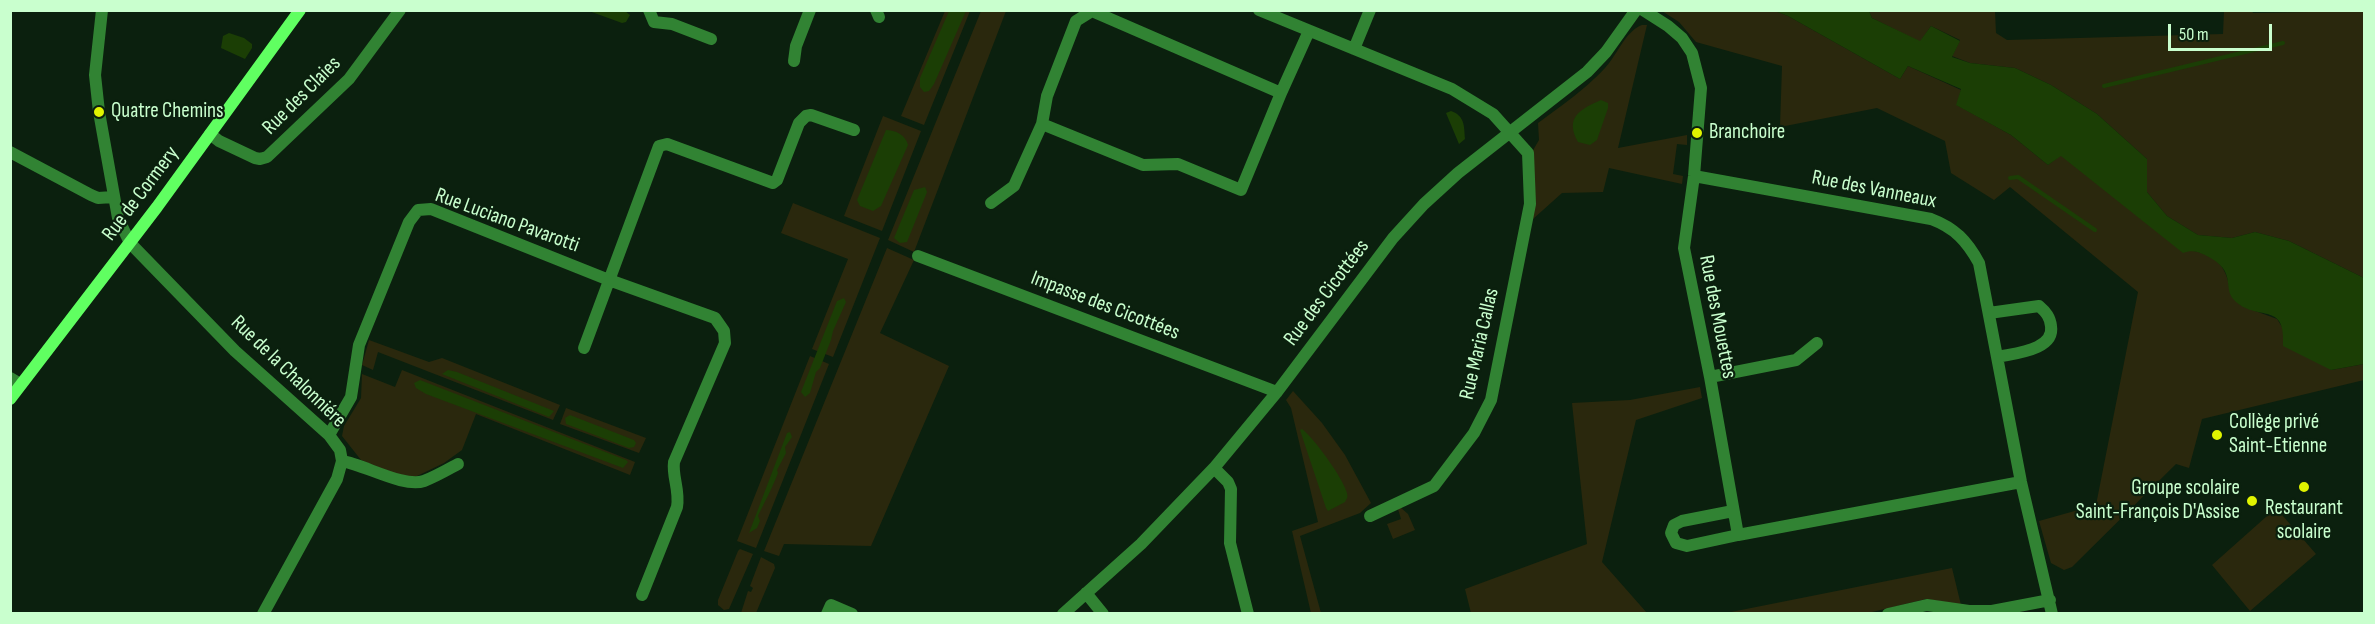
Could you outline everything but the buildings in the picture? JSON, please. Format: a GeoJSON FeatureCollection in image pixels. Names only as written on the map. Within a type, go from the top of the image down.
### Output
{"type":"FeatureCollection","features":[{"type":"Feature","properties":{"kind":"main road","name":"Rue de Cormery"},"geometry":{"type":"LineString","coordinates":[[10,399],[15,381],[130,243],[300,10]]}},
{"type":"Feature","properties":{"kind":"street"},"geometry":{"type":"LineString","coordinates":[[102,10],[95,75],[113,197],[121,228],[130,243]]}},
{"type":"Feature","properties":{"kind":"street","name":"Rue des Claies"},"geometry":{"type":"LineString","coordinates":[[210,134],[219,141],[255,158],[267,157],[349,79],[400,10]]}},
{"type":"Feature","properties":{"kind":"street"},"geometry":{"type":"LineString","coordinates":[[649,10],[654,22],[672,24],[711,39]]}},
{"type":"Feature","properties":{"kind":"street"},"geometry":{"type":"LineString","coordinates":[[794,61],[796,46],[810,10]]}},
{"type":"Feature","properties":{"kind":"street","name":"Rue Maria Callas"},"geometry":{"type":"LineString","coordinates":[[1259,10],[1452,89],[1493,114],[1528,153],[1530,204],[1491,400],[1474,433],[1434,486],[1370,516]]}},
{"type":"Feature","properties":{"kind":"street"},"geometry":{"type":"LineString","coordinates":[[1354,49],[1370,10]]}},
{"type":"Feature","properties":{"kind":"street","name":"Rue des Cicottées"},"geometry":{"type":"LineString","coordinates":[[1063,614],[1141,543],[1214,468],[1277,392],[1393,238],[1425,204],[1458,173],[1587,72],[1606,52],[1636,10]]}},
{"type":"Feature","properties":{"kind":"street","name":"Rue des Mouettes"},"geometry":{"type":"LineString","coordinates":[[1643,10],[1682,38],[1692,53],[1701,87],[1694,176],[1684,248],[1738,535]]}},
{"type":"Feature","properties":{"kind":"street"},"geometry":{"type":"LineString","coordinates":[[991,203],[1014,186],[1042,124],[1047,96],[1076,21],[1092,11],[1281,93]]}},
{"type":"Feature","properties":{"kind":"street"},"geometry":{"type":"LineString","coordinates":[[1042,124],[1143,165],[1178,164],[1241,190],[1281,93],[1310,31]]}},
{"type":"Feature","properties":{"kind":"street"},"geometry":{"type":"LineString","coordinates":[[584,348],[659,146],[667,144],[773,183],[777,180],[799,123],[806,116],[811,115],[854,130]]}},
{"type":"Feature","properties":{"kind":"street"},"geometry":{"type":"LineString","coordinates":[[10,152],[91,195],[98,198],[113,197]]}},
{"type":"Feature","properties":{"kind":"street","name":"Rue des Vanneaux"},"geometry":{"type":"LineString","coordinates":[[1694,176],[1931,219],[1947,225],[1969,245],[1979,263],[2020,482],[2052,614]]}},
{"type":"Feature","properties":{"kind":"street","name":"Rue Luciano Pavarotti"},"geometry":{"type":"LineString","coordinates":[[329,435],[351,397],[359,345],[409,222],[418,210],[431,209],[609,280],[715,318],[722,325],[725,343],[674,462],[674,474],[679,494],[677,507],[642,595]]}},
{"type":"Feature","properties":{"kind":"street","name":"Rue de la Chalonniére"},"geometry":{"type":"LineString","coordinates":[[130,243],[236,351],[329,435],[340,450],[342,461],[337,479],[263,614]]}},
{"type":"Feature","properties":{"kind":"street","name":"Impasse des Cicottées"},"geometry":{"type":"LineString","coordinates":[[918,256],[1277,392]]}},
{"type":"Feature","properties":{"kind":"street"},"geometry":{"type":"LineString","coordinates":[[1989,313],[2039,306],[2047,312],[2051,323],[2052,333],[2048,341],[2041,346],[1998,357]]}},
{"type":"Feature","properties":{"kind":"street"},"geometry":{"type":"LineString","coordinates":[[1710,377],[1796,360],[1817,343]]}},
{"type":"Feature","properties":{"kind":"street"},"geometry":{"type":"LineString","coordinates":[[342,461],[401,480],[415,482],[423,481],[458,464]]}},
{"type":"Feature","properties":{"kind":"street"},"geometry":{"type":"LineString","coordinates":[[1214,468],[1228,482],[1231,489],[1230,543],[1248,614]]}},
{"type":"Feature","properties":{"kind":"street"},"geometry":{"type":"LineString","coordinates":[[1733,511],[1678,523],[1671,533],[1676,543],[1687,546],[2020,482]]}},
{"type":"Feature","properties":{"kind":"street"},"geometry":{"type":"LineString","coordinates":[[1086,593],[1103,614]]}},
{"type":"Feature","properties":{"kind":"street"},"geometry":{"type":"LineString","coordinates":[[1887,614],[1927,605],[1969,611],[1992,611],[2050,600]]}},
{"type":"Feature","properties":{"kind":"street"},"geometry":{"type":"LineString","coordinates":[[827,614],[831,605],[852,614]]}},
{"type":"Feature","properties":{"kind":"shaded area"},"geometry":{"type":"Polygon","coordinates":[[[589,11],[625,11],[630,15],[626,22],[622,23],[589,11]]]}},
{"type":"Feature","properties":{"kind":"shaded area"},"geometry":{"type":"Polygon","coordinates":[[[945,11],[970,11],[924,125],[901,116],[945,11]]]}},
{"type":"Feature","properties":{"kind":"shaded area"},"geometry":{"type":"Polygon","coordinates":[[[949,11],[966,11],[934,84],[929,91],[924,92],[920,87],[920,78],[949,11]]]}},
{"type":"Feature","properties":{"kind":"shaded area"},"geometry":{"type":"Polygon","coordinates":[[[981,11],[1006,11],[914,252],[888,240],[981,11]]]}},
{"type":"Feature","properties":{"kind":"shaded area"},"geometry":{"type":"Polygon","coordinates":[[[1662,11],[1775,11],[1788,16],[1900,79],[1908,66],[1961,90],[1957,105],[2011,135],[2048,165],[2061,155],[2122,203],[2189,250],[2214,259],[2224,270],[2231,295],[2250,309],[2277,319],[2284,330],[2331,370],[2364,364],[2364,380],[2202,419],[2189,468],[2176,464],[2072,567],[2064,570],[2051,563],[2039,521],[2096,505],[2138,292],[2010,187],[1994,200],[1951,173],[1945,141],[1877,108],[1780,127],[1782,66],[1696,42],[1679,22],[1662,11]]]}},
{"type":"Feature","properties":{"kind":"shaded area"},"geometry":{"type":"Polygon","coordinates":[[[1775,11],[1869,11],[1872,18],[1920,41],[1931,26],[1960,41],[1952,57],[1970,63],[2015,68],[2051,85],[2097,114],[2147,159],[2147,192],[2167,216],[2198,235],[2232,238],[2255,232],[2289,241],[2364,278],[2364,364],[2331,370],[2283,346],[2283,332],[2280,323],[2270,315],[2245,308],[2236,302],[2229,291],[2226,274],[2216,261],[2197,252],[2183,253],[2061,156],[2048,165],[2011,135],[1956,105],[1961,89],[1908,66],[1900,79],[1788,16],[1775,11]]]}},
{"type":"Feature","properties":{"kind":"shaded area"},"geometry":{"type":"Polygon","coordinates":[[[1869,11],[1995,11],[1996,33],[2007,40],[2223,34],[2224,11],[2252,11],[2253,13],[2364,11],[2364,278],[2289,241],[2255,232],[2232,238],[2198,235],[2167,216],[2147,192],[2147,159],[2097,114],[2051,85],[2015,68],[1970,63],[1952,56],[1960,40],[1931,26],[1920,42],[1872,18],[1869,11]]]}},
{"type":"Feature","properties":{"kind":"shaded area"},"geometry":{"type":"Polygon","coordinates":[[[1642,25],[1647,25],[1618,148],[1687,135],[1687,145],[1677,144],[1673,174],[1683,176],[1682,184],[1609,168],[1603,192],[1562,193],[1533,219],[1532,152],[1539,140],[1538,123],[1597,76],[1628,35],[1642,25]]]}},
{"type":"Feature","properties":{"kind":"shaded area"},"geometry":{"type":"Polygon","coordinates":[[[229,33],[244,38],[252,44],[245,59],[221,48],[223,36],[229,33]]]}},
{"type":"Feature","properties":{"kind":"shaded area"},"geometry":{"type":"Polygon","coordinates":[[[1601,100],[1608,103],[1608,108],[1597,140],[1590,145],[1578,142],[1574,133],[1574,120],[1581,111],[1601,100]]]}},
{"type":"Feature","properties":{"kind":"shaded area"},"geometry":{"type":"Polygon","coordinates":[[[1451,111],[1459,116],[1464,126],[1465,139],[1459,144],[1446,113],[1451,111]]]}},
{"type":"Feature","properties":{"kind":"shaded area"},"geometry":{"type":"Polygon","coordinates":[[[883,116],[921,131],[882,231],[844,216],[883,116]]]}},
{"type":"Feature","properties":{"kind":"shaded area"},"geometry":{"type":"Polygon","coordinates":[[[886,130],[900,134],[908,145],[881,206],[873,211],[860,206],[857,200],[886,130]]]}},
{"type":"Feature","properties":{"kind":"shaded area"},"geometry":{"type":"Polygon","coordinates":[[[925,187],[927,192],[907,242],[900,243],[894,238],[914,190],[925,187]]]}},
{"type":"Feature","properties":{"kind":"shaded area"},"geometry":{"type":"Polygon","coordinates":[[[793,203],[880,238],[833,357],[812,349],[848,259],[781,233],[793,203]]]}},
{"type":"Feature","properties":{"kind":"shaded area"},"geometry":{"type":"Polygon","coordinates":[[[887,248],[914,260],[880,333],[949,366],[871,546],[784,544],[779,556],[764,551],[887,248]]]}},
{"type":"Feature","properties":{"kind":"shaded area"},"geometry":{"type":"Polygon","coordinates":[[[844,298],[846,302],[820,368],[816,372],[810,393],[805,397],[801,392],[837,301],[844,298]]]}},
{"type":"Feature","properties":{"kind":"shaded area"},"geometry":{"type":"Polygon","coordinates":[[[369,340],[429,362],[442,358],[560,405],[553,420],[378,352],[373,370],[362,365],[369,340]]]}},
{"type":"Feature","properties":{"kind":"shaded area"},"geometry":{"type":"Polygon","coordinates":[[[810,356],[829,364],[756,548],[737,541],[810,356]]]}},
{"type":"Feature","properties":{"kind":"shaded area"},"geometry":{"type":"Polygon","coordinates":[[[402,370],[635,462],[630,475],[476,414],[462,450],[444,463],[415,477],[394,474],[361,460],[342,436],[344,426],[361,398],[362,374],[395,387],[402,370]]]}},
{"type":"Feature","properties":{"kind":"shaded area"},"geometry":{"type":"Polygon","coordinates":[[[448,370],[554,411],[549,417],[442,374],[448,370]]]}},
{"type":"Feature","properties":{"kind":"shaded area"},"geometry":{"type":"Polygon","coordinates":[[[420,380],[628,462],[623,468],[426,394],[416,388],[414,383],[420,380]]]}},
{"type":"Feature","properties":{"kind":"shaded area"},"geometry":{"type":"Polygon","coordinates":[[[1700,387],[1702,398],[1636,420],[1602,562],[1647,613],[1471,613],[1465,589],[1587,544],[1572,403],[1630,400],[1700,387]]]}},
{"type":"Feature","properties":{"kind":"shaded area"},"geometry":{"type":"Polygon","coordinates":[[[1293,391],[1322,423],[1345,455],[1371,503],[1360,513],[1300,536],[1321,613],[1311,613],[1292,531],[1318,522],[1291,408],[1286,400],[1293,391]]]}},
{"type":"Feature","properties":{"kind":"shaded area"},"geometry":{"type":"Polygon","coordinates":[[[566,408],[646,438],[639,453],[560,424],[566,408]]]}},
{"type":"Feature","properties":{"kind":"shaded area"},"geometry":{"type":"Polygon","coordinates":[[[570,415],[634,440],[636,443],[634,447],[629,448],[566,424],[565,418],[570,415]]]}},
{"type":"Feature","properties":{"kind":"shaded area"},"geometry":{"type":"Polygon","coordinates":[[[1302,429],[1328,459],[1347,493],[1345,502],[1328,511],[1300,430],[1302,429]]]}},
{"type":"Feature","properties":{"kind":"shaded area"},"geometry":{"type":"Polygon","coordinates":[[[790,432],[792,437],[785,447],[786,453],[758,516],[760,521],[757,528],[749,533],[787,433],[790,432]]]}},
{"type":"Feature","properties":{"kind":"shaded area"},"geometry":{"type":"Polygon","coordinates":[[[1400,507],[1408,514],[1415,530],[1393,539],[1387,524],[1401,519],[1398,509],[1400,507]]]}},
{"type":"Feature","properties":{"kind":"shaded area"},"geometry":{"type":"Polygon","coordinates":[[[2276,508],[2316,554],[2250,611],[2212,565],[2276,508]]]}},
{"type":"Feature","properties":{"kind":"shaded area"},"geometry":{"type":"Polygon","coordinates":[[[740,549],[753,554],[729,609],[724,610],[718,605],[718,600],[740,549]]]}},
{"type":"Feature","properties":{"kind":"shaded area"},"geometry":{"type":"Polygon","coordinates":[[[761,557],[774,564],[775,568],[756,613],[741,613],[748,591],[751,592],[753,588],[750,586],[761,557]]]}},
{"type":"Feature","properties":{"kind":"shaded area"},"geometry":{"type":"Polygon","coordinates":[[[1952,568],[1961,605],[1926,599],[1868,613],[1721,614],[1952,568]]]}},
{"type":"Feature","properties":{"kind":"waterway"},"geometry":{"type":"LineString","coordinates":[[2104,86],[2283,43]]}},
{"type":"Feature","properties":{"kind":"waterway"},"geometry":{"type":"LineString","coordinates":[[2010,178],[2018,177],[2095,230]]}},
{"type":"Feature","properties":{"kind":"place","name":"Quatre Chemins"},"geometry":{"type":"Point","coordinates":[99,112]}},
{"type":"Feature","properties":{"kind":"place","name":"Branchoire"},"geometry":{"type":"Point","coordinates":[1697,133]}},
{"type":"Feature","properties":{"kind":"place","name":"Collège privé Saint-Etienne"},"geometry":{"type":"Point","coordinates":[2217,435]}},
{"type":"Feature","properties":{"kind":"place","name":"Restaurant scolaire"},"geometry":{"type":"Point","coordinates":[2304,487]}},
{"type":"Feature","properties":{"kind":"place","name":"Groupe scolaire Saint-François D'Assise"},"geometry":{"type":"Point","coordinates":[2252,501]}}]}
